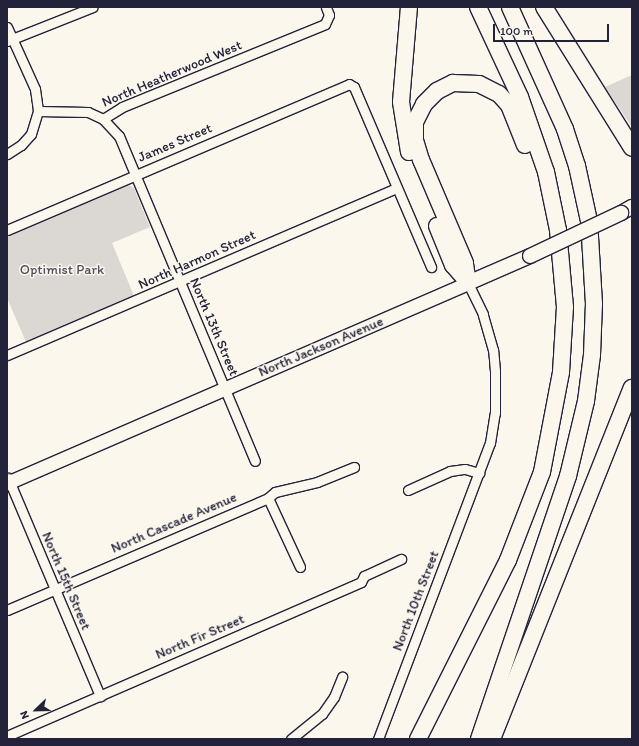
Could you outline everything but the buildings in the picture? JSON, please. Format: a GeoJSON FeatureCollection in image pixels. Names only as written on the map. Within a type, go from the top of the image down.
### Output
{"type":"FeatureCollection","features":[{"type":"Feature","properties":{"kind":"highway"},"geometry":{"type":"LineString","coordinates":[[409,7],[401,102],[407,146],[453,265],[468,283]]}},
{"type":"Feature","properties":{"kind":"highway"},"geometry":{"type":"LineString","coordinates":[[418,739],[508,560],[542,472],[562,372],[564,307],[558,230],[546,172],[520,97],[478,7]]}},
{"type":"Feature","properties":{"kind":"highway"},"geometry":{"type":"LineString","coordinates":[[479,739],[568,476],[586,401],[592,355],[594,304],[589,221],[577,166],[565,129],[510,7]]}},
{"type":"Feature","properties":{"kind":"highway"},"geometry":{"type":"LineString","coordinates":[[544,7],[632,148]]}},
{"type":"Feature","properties":{"kind":"highway"},"geometry":{"type":"LineString","coordinates":[[468,283],[465,263],[421,160],[415,140],[415,122],[424,104],[437,91],[453,83],[479,84],[499,94],[509,105],[539,183],[564,307]]}},
{"type":"Feature","properties":{"kind":"highway"},"geometry":{"type":"LineString","coordinates":[[492,739],[632,388]]}},
{"type":"Feature","properties":{"kind":"main road","name":"North Jackson Avenue"},"geometry":{"type":"LineString","coordinates":[[8,480],[225,389],[519,261],[627,210]]}},
{"type":"Feature","properties":{"kind":"street"},"geometry":{"type":"LineString","coordinates":[[9,40],[93,7]]}},
{"type":"Feature","properties":{"kind":"street","name":"North Heatherwood West"},"geometry":{"type":"LineString","coordinates":[[38,111],[88,112],[104,119],[122,108],[325,24],[329,15],[326,7]]}},
{"type":"Feature","properties":{"kind":"street"},"geometry":{"type":"LineString","coordinates":[[7,27],[9,40],[35,89],[38,111],[31,134],[21,145],[7,154]]}},
{"type":"Feature","properties":{"kind":"street","name":"James Street"},"geometry":{"type":"LineString","coordinates":[[7,230],[349,84],[354,87],[397,188]]}},
{"type":"Feature","properties":{"kind":"street","name":"North 13th Street"},"geometry":{"type":"LineString","coordinates":[[104,119],[119,136],[255,461]]}},
{"type":"Feature","properties":{"kind":"street"},"geometry":{"type":"LineString","coordinates":[[397,188],[431,267]]}},
{"type":"Feature","properties":{"kind":"street","name":"North Harmon Street"},"geometry":{"type":"LineString","coordinates":[[7,355],[397,188]]}},
{"type":"Feature","properties":{"kind":"street","name":"North 10th Street"},"geometry":{"type":"LineString","coordinates":[[378,739],[490,443],[495,413],[496,372],[489,335],[468,283]]}},
{"type":"Feature","properties":{"kind":"street","name":"North Cascade Avenue"},"geometry":{"type":"LineString","coordinates":[[7,610],[268,498],[275,492],[317,482],[354,467]]}},
{"type":"Feature","properties":{"kind":"street"},"geometry":{"type":"LineString","coordinates":[[408,490],[450,471],[465,469],[479,472]]}},
{"type":"Feature","properties":{"kind":"street","name":"North 15th Street"},"geometry":{"type":"LineString","coordinates":[[8,480],[100,696]]}},
{"type":"Feature","properties":{"kind":"street"},"geometry":{"type":"LineString","coordinates":[[268,498],[300,567]]}},
{"type":"Feature","properties":{"kind":"street","name":"North Fir Street"},"geometry":{"type":"LineString","coordinates":[[7,736],[361,582],[364,576],[401,559]]}},
{"type":"Feature","properties":{"kind":"street"},"geometry":{"type":"LineString","coordinates":[[291,739],[322,714],[334,697],[342,677]]}},
{"type":"Feature","properties":{"kind":"green space"},"geometry":{"type":"Polygon","coordinates":[[[632,75],[632,127],[605,87],[632,75]]]}},
{"type":"Feature","properties":{"kind":"green space","name":"Optimist Park"},"geometry":{"type":"Polygon","coordinates":[[[127,184],[134,188],[150,227],[112,243],[134,296],[26,342],[7,298],[7,237],[127,184]]]}}]}
